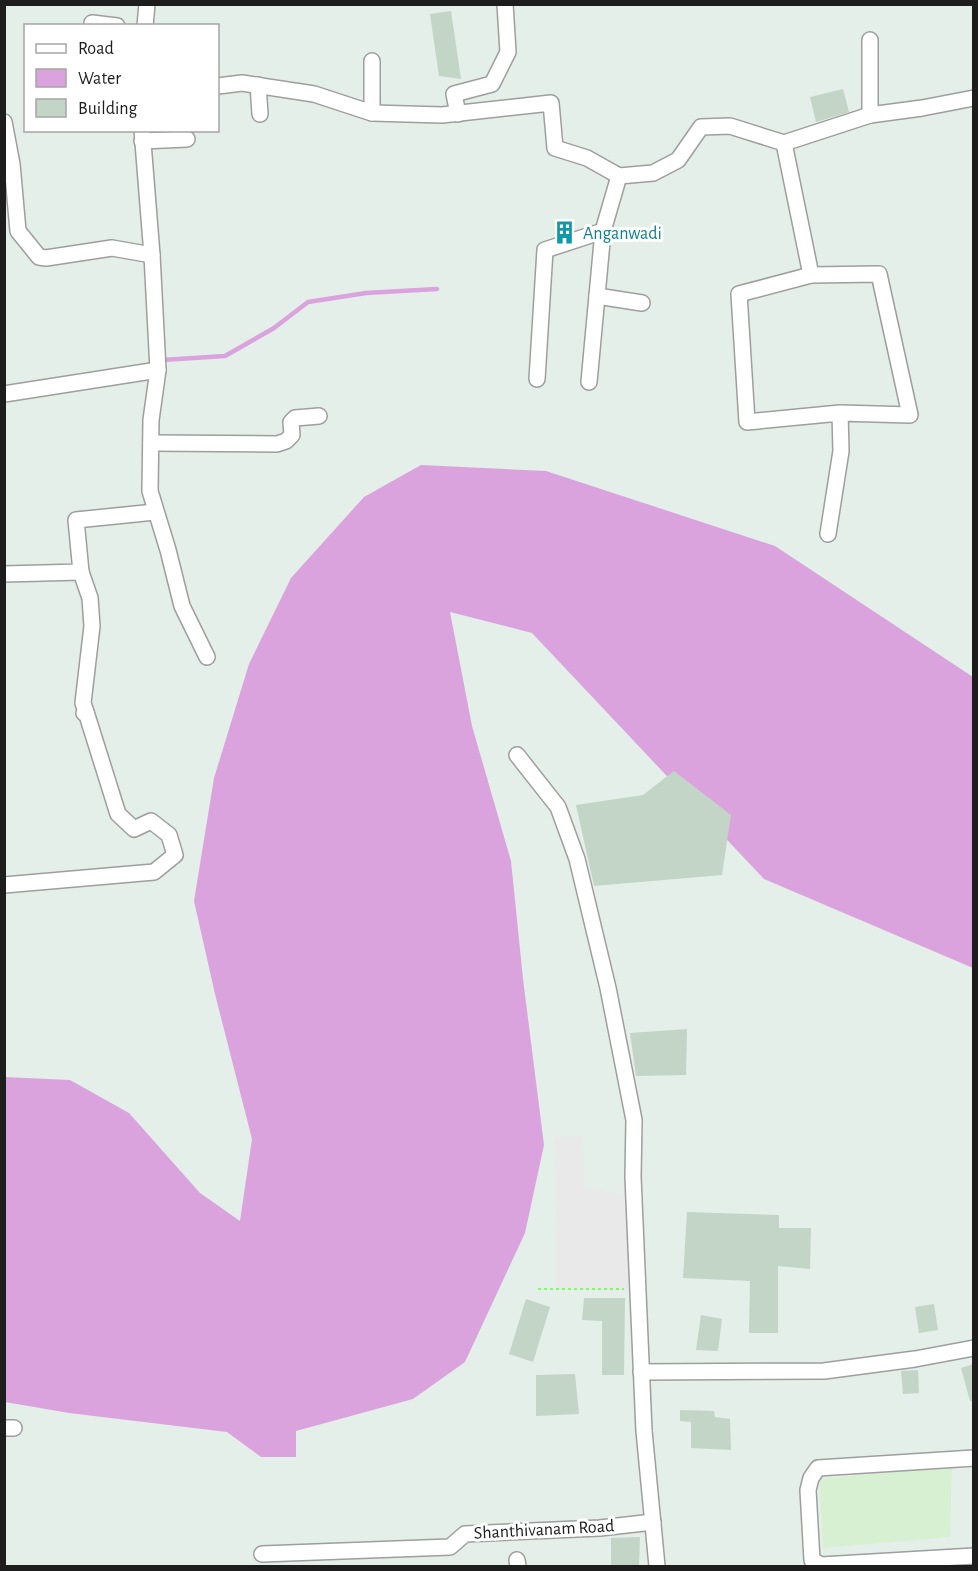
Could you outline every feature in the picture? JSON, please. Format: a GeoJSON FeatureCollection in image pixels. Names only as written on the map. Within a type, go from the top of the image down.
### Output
{"type":"FeatureCollection","features":[{"type":"Feature","properties":{"kind":"street"},"geometry":{"type":"LineString","coordinates":[[145,24],[147,4]]}},
{"type":"Feature","properties":{"kind":"street"},"geometry":{"type":"LineString","coordinates":[[458,114],[454,94],[492,84],[508,52],[506,4]]}},
{"type":"Feature","properties":{"kind":"street"},"geometry":{"type":"LineString","coordinates":[[92,23],[100,24]]}},
{"type":"Feature","properties":{"kind":"street"},"geometry":{"type":"LineString","coordinates":[[870,40],[870,115]]}},
{"type":"Feature","properties":{"kind":"street"},"geometry":{"type":"LineString","coordinates":[[372,61],[372,113]]}},
{"type":"Feature","properties":{"kind":"street"},"geometry":{"type":"LineString","coordinates":[[219,86],[242,83],[314,94],[372,113],[442,116],[550,103],[555,148],[587,158],[619,176],[653,173],[678,160],[701,127],[729,126],[784,143],[870,115],[974,98]]}},
{"type":"Feature","properties":{"kind":"street"},"geometry":{"type":"LineString","coordinates":[[258,85],[260,114]]}},
{"type":"Feature","properties":{"kind":"street"},"geometry":{"type":"LineString","coordinates":[[4,122],[12,164],[11,231],[39,257],[46,258],[112,248],[152,255]]}},
{"type":"Feature","properties":{"kind":"street"},"geometry":{"type":"LineString","coordinates":[[187,140],[142,136],[152,255],[158,370],[151,420],[150,491],[182,606],[207,657]]}},
{"type":"Feature","properties":{"kind":"street"},"geometry":{"type":"LineString","coordinates":[[784,143],[811,275]]}},
{"type":"Feature","properties":{"kind":"street"},"geometry":{"type":"LineString","coordinates":[[589,382],[603,231],[619,176]]}},
{"type":"Feature","properties":{"kind":"street"},"geometry":{"type":"LineString","coordinates":[[537,379],[545,249],[603,231]]}},
{"type":"Feature","properties":{"kind":"street"},"geometry":{"type":"LineString","coordinates":[[879,274],[910,415],[840,413],[747,422],[739,294],[811,275],[879,274]]}},
{"type":"Feature","properties":{"kind":"street"},"geometry":{"type":"LineString","coordinates":[[597,296],[642,303]]}},
{"type":"Feature","properties":{"kind":"street"},"geometry":{"type":"LineString","coordinates":[[4,394],[158,370]]}},
{"type":"Feature","properties":{"kind":"street"},"geometry":{"type":"LineString","coordinates":[[828,534],[841,451],[840,413]]}},
{"type":"Feature","properties":{"kind":"street"},"geometry":{"type":"LineString","coordinates":[[151,443],[277,444],[286,441],[292,435],[291,422],[295,418],[319,416]]}},
{"type":"Feature","properties":{"kind":"street"},"geometry":{"type":"LineString","coordinates":[[4,885],[154,872],[175,855],[169,836],[151,821],[134,829],[118,814],[83,703],[92,619],[90,598],[81,572],[76,520],[155,512]]}},
{"type":"Feature","properties":{"kind":"street"},"geometry":{"type":"LineString","coordinates":[[4,574],[81,572]]}},
{"type":"Feature","properties":{"kind":"street"},"geometry":{"type":"LineString","coordinates":[[517,754],[558,807],[576,859],[603,964],[634,1120],[633,1177],[641,1372],[657,1566]]}},
{"type":"Feature","properties":{"kind":"street"},"geometry":{"type":"LineString","coordinates":[[641,1372],[824,1371],[915,1359],[974,1347]]}},
{"type":"Feature","properties":{"kind":"street"},"geometry":{"type":"LineString","coordinates":[[974,1458],[818,1468],[811,1478],[808,1490],[812,1560],[821,1566],[974,1556]]}},
{"type":"Feature","properties":{"kind":"street","name":"Shanthivanam Road"},"geometry":{"type":"LineString","coordinates":[[262,1554],[450,1547],[465,1533],[600,1528],[653,1522]]}},
{"type":"Feature","properties":{"kind":"path"},"geometry":{"type":"LineString","coordinates":[[538,1289],[639,1289]]}},
{"type":"Feature","properties":{"kind":"shaded area"},"geometry":{"type":"Polygon","coordinates":[[[583,1136],[584,1187],[628,1195],[632,1291],[556,1289],[555,1137],[583,1136]]]}},
{"type":"Feature","properties":{"kind":"shaded area"},"geometry":{"type":"Polygon","coordinates":[[[952,1466],[950,1537],[823,1548],[819,1479],[952,1466]]]}},
{"type":"Feature","properties":{"kind":"water"},"geometry":{"type":"Polygon","coordinates":[[[421,465],[546,471],[775,546],[973,677],[973,968],[764,879],[532,633],[450,612],[472,726],[511,861],[544,1145],[525,1233],[465,1362],[413,1399],[296,1431],[296,1457],[261,1457],[227,1432],[69,1413],[5,1402],[4,1077],[70,1080],[129,1113],[200,1193],[240,1221],[252,1139],[194,901],[214,778],[249,664],[291,578],[364,497],[421,465]]]}},
{"type":"Feature","properties":{"kind":"building"},"geometry":{"type":"Polygon","coordinates":[[[451,11],[461,79],[439,76],[430,14],[451,11]]]}},
{"type":"Feature","properties":{"kind":"building"},"geometry":{"type":"Polygon","coordinates":[[[843,89],[849,112],[816,122],[810,97],[843,89]]]}},
{"type":"Feature","properties":{"kind":"building"},"geometry":{"type":"Polygon","coordinates":[[[674,771],[731,815],[722,875],[594,886],[576,805],[643,795],[674,771]]]}},
{"type":"Feature","properties":{"kind":"building"},"geometry":{"type":"Polygon","coordinates":[[[687,1029],[686,1075],[636,1076],[630,1033],[687,1029]]]}},
{"type":"Feature","properties":{"kind":"building"},"geometry":{"type":"Polygon","coordinates":[[[687,1212],[779,1215],[779,1228],[811,1228],[810,1269],[778,1266],[778,1333],[749,1333],[750,1281],[683,1278],[687,1212]]]}},
{"type":"Feature","properties":{"kind":"building"},"geometry":{"type":"Polygon","coordinates":[[[584,1298],[625,1298],[624,1375],[602,1375],[602,1321],[582,1320],[584,1298]]]}},
{"type":"Feature","properties":{"kind":"building"},"geometry":{"type":"Polygon","coordinates":[[[526,1299],[550,1307],[533,1362],[509,1354],[526,1299]]]}},
{"type":"Feature","properties":{"kind":"building"},"geometry":{"type":"Polygon","coordinates":[[[934,1304],[938,1330],[919,1333],[915,1307],[934,1304]]]}},
{"type":"Feature","properties":{"kind":"building"},"geometry":{"type":"Polygon","coordinates":[[[701,1315],[722,1319],[718,1351],[696,1350],[701,1315]]]}},
{"type":"Feature","properties":{"kind":"building"},"geometry":{"type":"Polygon","coordinates":[[[974,1364],[974,1401],[970,1401],[961,1368],[974,1364]]]}},
{"type":"Feature","properties":{"kind":"building"},"geometry":{"type":"Polygon","coordinates":[[[918,1370],[919,1393],[903,1394],[901,1371],[918,1370]]]}},
{"type":"Feature","properties":{"kind":"building"},"geometry":{"type":"Polygon","coordinates":[[[575,1374],[579,1414],[536,1416],[536,1375],[575,1374]]]}},
{"type":"Feature","properties":{"kind":"building"},"geometry":{"type":"Polygon","coordinates":[[[680,1410],[714,1411],[715,1417],[730,1419],[731,1450],[691,1448],[691,1422],[680,1421],[680,1410]]]}},
{"type":"Feature","properties":{"kind":"building"},"geometry":{"type":"Polygon","coordinates":[[[640,1537],[639,1566],[611,1566],[611,1538],[640,1537]]]}},
{"type":"Feature","properties":{"kind":"waterway"},"geometry":{"type":"LineString","coordinates":[[162,360],[225,356],[274,328],[308,302],[366,293],[437,289]]}},
{"type":"Feature","properties":{"kind":"place","name":"Anganwadi"},"geometry":{"type":"Point","coordinates":[565,233]}}]}
